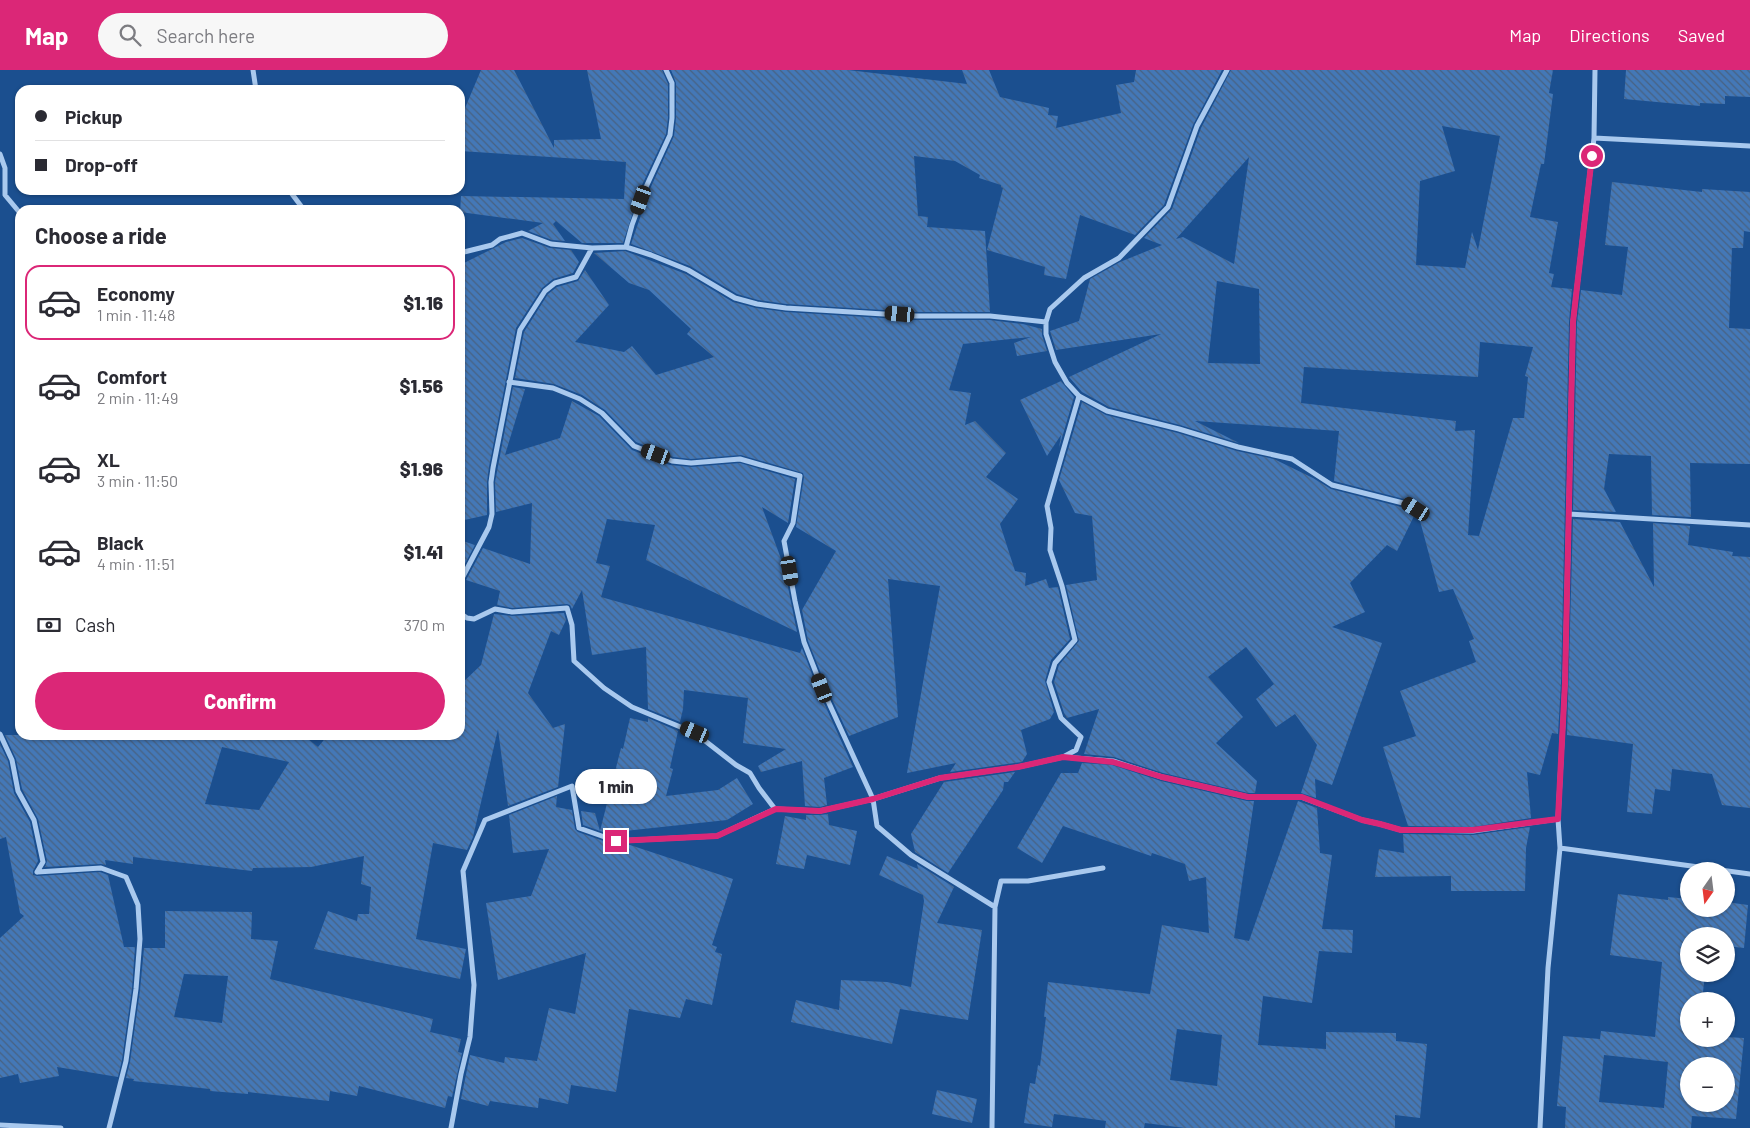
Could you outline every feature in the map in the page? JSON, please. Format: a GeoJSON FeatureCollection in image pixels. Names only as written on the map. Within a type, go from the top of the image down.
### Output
{"type":"FeatureCollection","features":[{"type":"Feature","properties":{"kind":"street"},"geometry":{"type":"LineString","coordinates":[[253,70],[255,85]]}},
{"type":"Feature","properties":{"kind":"street"},"geometry":{"type":"LineString","coordinates":[[626,247],[646,187],[670,135],[672,83],[666,70]]}},
{"type":"Feature","properties":{"kind":"street"},"geometry":{"type":"LineString","coordinates":[[1227,70],[1197,126],[1168,207],[1119,258],[1084,278],[1050,309],[1046,322],[1046,334],[1055,362],[1079,396],[1107,412],[1179,429],[1238,447],[1292,459],[1332,485],[1407,504],[1425,515]]}},
{"type":"Feature","properties":{"kind":"street"},"geometry":{"type":"LineString","coordinates":[[1540,1128],[1548,968],[1560,848],[1558,819],[1565,683],[1573,322],[1594,138],[1595,70]]}},
{"type":"Feature","properties":{"kind":"street"},"geometry":{"type":"LineString","coordinates":[[1594,138],[1750,146]]}},
{"type":"Feature","properties":{"kind":"street"},"geometry":{"type":"LineString","coordinates":[[0,154],[5,168],[2,195],[15,208]]}},
{"type":"Feature","properties":{"kind":"street"},"geometry":{"type":"LineString","coordinates":[[465,252],[492,245],[500,239],[522,233],[551,244],[592,248],[626,247],[651,254],[688,270],[735,298],[758,304],[786,308],[916,316],[990,316],[1046,322]]}},
{"type":"Feature","properties":{"kind":"street"},"geometry":{"type":"LineString","coordinates":[[465,573],[489,527],[492,514],[492,475],[520,330],[545,291],[555,284],[576,277],[592,248]]}},
{"type":"Feature","properties":{"kind":"street"},"geometry":{"type":"LineString","coordinates":[[509,382],[553,388],[580,399],[602,413],[634,446],[672,461],[691,463],[740,459],[800,476],[793,523],[784,541],[802,634],[826,697],[873,799],[877,826],[911,855],[995,907]]}},
{"type":"Feature","properties":{"kind":"street"},"geometry":{"type":"LineString","coordinates":[[452,1128],[460,1074],[470,1037],[474,985],[464,871],[485,820],[572,786],[579,828],[616,841],[717,836],[776,809],[820,811],[873,799],[940,778],[1018,767],[1063,757],[1076,750],[1081,737],[1061,718],[1049,682],[1055,663],[1075,640],[1062,586],[1050,550],[1051,528],[1047,506],[1079,396]]}},
{"type":"Feature","properties":{"kind":"street"},"geometry":{"type":"LineString","coordinates":[[1569,514],[1750,525]]}},
{"type":"Feature","properties":{"kind":"street"},"geometry":{"type":"LineString","coordinates":[[465,617],[474,618],[495,610],[512,612],[567,608],[572,625],[574,661],[585,672],[632,707],[695,732],[736,765],[750,773],[776,809]]}},
{"type":"Feature","properties":{"kind":"street"},"geometry":{"type":"LineString","coordinates":[[0,734],[12,760],[18,791],[34,820],[43,862],[37,872],[101,868],[126,877],[138,905],[140,939],[136,989],[126,1061],[109,1128]]}},
{"type":"Feature","properties":{"kind":"street"},"geometry":{"type":"LineString","coordinates":[[1063,757],[1113,762],[1162,777],[1248,797],[1302,797],[1362,820],[1401,830],[1473,830],[1558,819]]}},
{"type":"Feature","properties":{"kind":"street"},"geometry":{"type":"LineString","coordinates":[[1560,848],[1750,874]]}},
{"type":"Feature","properties":{"kind":"street"},"geometry":{"type":"LineString","coordinates":[[992,1128],[995,907],[1001,881],[1028,881],[1103,868]]}},
{"type":"Feature","properties":{"kind":"street"},"geometry":{"type":"LineString","coordinates":[[0,1125],[61,1128]]}},
{"type":"Feature","properties":{"kind":"building"},"geometry":{"type":"Polygon","coordinates":[[[481,70],[514,70],[554,148],[554,140],[601,139],[587,70],[662,70],[668,84],[666,134],[642,185],[623,243],[582,243],[556,221],[553,224],[565,241],[552,240],[528,231],[543,223],[465,213],[465,205],[460,205],[461,196],[624,199],[626,162],[465,151],[465,108],[481,70]]]}},
{"type":"Feature","properties":{"kind":"building"},"geometry":{"type":"Polygon","coordinates":[[[671,70],[848,70],[967,84],[962,70],[989,70],[1000,97],[1049,108],[1048,115],[1058,116],[1056,128],[1121,113],[1116,85],[1134,82],[1136,70],[1222,70],[1193,125],[1164,205],[1135,235],[1080,215],[1066,279],[1044,275],[1045,267],[987,250],[1003,188],[1001,185],[979,178],[980,175],[955,161],[914,156],[918,216],[928,217],[927,227],[985,231],[990,312],[916,312],[786,304],[758,300],[737,294],[690,266],[631,244],[650,189],[674,136],[676,83],[671,70]]]}},
{"type":"Feature","properties":{"kind":"building"},"geometry":{"type":"Polygon","coordinates":[[[1231,70],[1553,70],[1549,93],[1553,94],[1544,164],[1541,164],[1530,217],[1558,222],[1549,273],[1554,274],[1551,287],[1572,289],[1569,322],[1561,683],[1558,734],[1552,733],[1540,775],[1527,772],[1531,818],[1473,827],[1408,826],[1383,747],[1416,736],[1400,691],[1476,662],[1469,641],[1474,639],[1453,589],[1439,592],[1419,517],[1427,519],[1428,512],[1408,500],[1334,481],[1339,431],[1195,421],[1239,443],[1180,425],[1109,407],[1082,392],[1069,377],[1161,334],[1056,350],[1050,331],[1079,321],[1090,279],[1120,262],[1162,245],[1144,238],[1172,209],[1201,128],[1231,70]],[[1442,126],[1455,171],[1420,181],[1416,265],[1465,268],[1472,232],[1478,250],[1500,136],[1442,126]],[[1249,157],[1176,239],[1183,237],[1234,264],[1249,157]],[[1217,281],[1208,363],[1260,364],[1259,289],[1217,281]],[[1480,342],[1478,377],[1304,367],[1301,403],[1456,421],[1455,431],[1475,430],[1468,535],[1479,536],[1513,418],[1524,418],[1528,377],[1525,376],[1533,347],[1480,342]]]}},
{"type":"Feature","properties":{"kind":"building"},"geometry":{"type":"Polygon","coordinates":[[[1626,70],[1750,70],[1750,97],[1725,96],[1725,104],[1700,103],[1700,106],[1624,99],[1626,70]]]}},
{"type":"Feature","properties":{"kind":"building"},"geometry":{"type":"Polygon","coordinates":[[[1612,182],[1702,192],[1702,189],[1750,192],[1750,232],[1744,231],[1743,248],[1732,248],[1729,328],[1750,329],[1750,464],[1690,463],[1691,517],[1652,515],[1651,456],[1609,454],[1604,489],[1616,512],[1573,510],[1577,322],[1581,290],[1622,295],[1628,247],[1605,245],[1612,182]]]}},
{"type":"Feature","properties":{"kind":"building"},"geometry":{"type":"Polygon","coordinates":[[[522,238],[550,248],[571,250],[579,262],[573,273],[553,279],[542,288],[516,328],[489,467],[487,515],[465,520],[465,262],[506,242],[522,238]]]}},
{"type":"Feature","properties":{"kind":"building"},"geometry":{"type":"Polygon","coordinates":[[[625,251],[686,274],[733,302],[756,308],[786,312],[916,320],[990,320],[1023,324],[1042,329],[1047,351],[1017,356],[1014,343],[1031,337],[963,344],[949,390],[971,393],[965,425],[975,421],[1006,453],[986,477],[1018,499],[1000,524],[1015,571],[1026,573],[1025,586],[1046,579],[1049,588],[1058,587],[1070,639],[1051,660],[1045,681],[1054,712],[1050,719],[1021,730],[1027,754],[1022,762],[950,772],[956,763],[907,773],[940,586],[888,579],[898,717],[849,736],[808,641],[802,610],[836,551],[796,527],[804,477],[803,473],[741,455],[691,459],[673,457],[636,442],[605,410],[582,395],[554,384],[515,378],[524,332],[548,294],[557,287],[578,281],[585,270],[609,305],[575,342],[624,352],[632,346],[656,375],[714,357],[687,334],[691,329],[649,290],[629,283],[594,253],[625,251]]]}},
{"type":"Feature","properties":{"kind":"building"},"geometry":{"type":"Polygon","coordinates":[[[1061,381],[1074,397],[1059,448],[1061,435],[1047,456],[1020,400],[1061,381]]]}},
{"type":"Feature","properties":{"kind":"building"},"geometry":{"type":"Polygon","coordinates":[[[513,387],[525,389],[505,455],[560,438],[572,401],[599,416],[632,450],[670,465],[691,467],[740,463],[795,479],[788,523],[762,507],[784,567],[797,632],[646,560],[655,525],[607,519],[596,563],[610,566],[601,597],[800,653],[802,648],[818,690],[853,767],[824,778],[827,805],[820,807],[805,806],[802,761],[761,772],[758,766],[786,749],[743,743],[748,698],[684,690],[680,722],[648,709],[646,647],[592,655],[582,590],[572,609],[567,604],[512,608],[497,605],[500,591],[466,580],[483,548],[530,564],[532,503],[496,512],[495,482],[513,387]]]}},
{"type":"Feature","properties":{"kind":"building"},"geometry":{"type":"Polygon","coordinates":[[[1082,402],[1106,415],[1178,433],[1237,451],[1274,459],[1331,489],[1405,508],[1415,514],[1397,551],[1387,545],[1350,583],[1365,612],[1332,627],[1382,643],[1332,785],[1315,779],[1316,798],[1301,793],[1317,745],[1295,714],[1276,727],[1256,699],[1274,684],[1246,647],[1208,677],[1243,717],[1216,743],[1257,781],[1255,793],[1163,773],[1114,757],[1084,754],[1099,709],[1067,718],[1054,682],[1059,665],[1079,641],[1066,585],[1097,580],[1092,516],[1075,513],[1059,480],[1082,402]]]}},
{"type":"Feature","properties":{"kind":"building"},"geometry":{"type":"Polygon","coordinates":[[[1573,519],[1620,522],[1654,587],[1653,523],[1690,526],[1688,545],[1733,552],[1732,556],[1750,557],[1750,808],[1722,805],[1712,774],[1672,769],[1670,791],[1655,789],[1652,814],[1627,812],[1633,744],[1567,735],[1573,519]]]}},
{"type":"Feature","properties":{"kind":"building"},"geometry":{"type":"Polygon","coordinates":[[[465,542],[475,545],[465,564],[465,542]]]}},
{"type":"Feature","properties":{"kind":"building"},"geometry":{"type":"Polygon","coordinates":[[[564,613],[566,620],[559,635],[551,631],[528,693],[553,728],[565,724],[558,787],[508,806],[498,729],[473,837],[467,850],[433,843],[416,939],[466,949],[460,979],[314,949],[328,911],[357,921],[358,914],[369,914],[371,887],[361,884],[364,856],[311,867],[253,868],[252,871],[133,857],[133,864],[105,860],[106,865],[45,867],[47,861],[38,819],[22,789],[16,759],[5,735],[15,735],[15,740],[309,740],[318,747],[324,740],[465,740],[465,680],[481,665],[494,614],[512,616],[564,613]],[[222,747],[205,804],[259,810],[289,762],[222,747]]]}},
{"type":"Feature","properties":{"kind":"building"},"geometry":{"type":"Polygon","coordinates":[[[630,718],[648,722],[648,718],[678,731],[670,768],[673,769],[666,796],[718,790],[737,778],[753,804],[727,820],[606,833],[600,831],[630,718]]]}},
{"type":"Feature","properties":{"kind":"building"},"geometry":{"type":"Polygon","coordinates":[[[0,744],[8,761],[14,793],[30,822],[38,861],[33,875],[100,872],[108,875],[124,947],[135,947],[132,989],[118,1077],[57,1067],[59,1076],[20,1083],[18,1074],[0,1078],[0,938],[24,916],[20,913],[6,837],[0,839],[0,744]]]}},
{"type":"Feature","properties":{"kind":"building"},"geometry":{"type":"Polygon","coordinates":[[[1082,763],[1112,765],[1161,781],[1254,801],[1234,938],[1249,941],[1298,801],[1317,808],[1320,853],[1332,855],[1322,929],[1353,930],[1352,953],[1319,951],[1312,1003],[1263,996],[1258,1045],[1326,1049],[1326,1032],[1396,1033],[1396,1041],[1427,1044],[1420,1118],[1395,1115],[1395,1128],[1185,1128],[1145,1123],[1144,1128],[1105,1128],[1106,1121],[1054,1114],[1052,1127],[1024,1123],[1030,1083],[1035,1084],[1038,1065],[1040,1066],[1048,982],[1150,994],[1162,925],[1209,933],[1206,877],[1189,881],[1185,864],[1152,853],[1151,856],[1063,826],[1042,863],[1017,848],[1061,773],[1078,773],[1082,763]],[[1177,1029],[1170,1080],[1217,1086],[1222,1035],[1177,1029]]]}},
{"type":"Feature","properties":{"kind":"building"},"geometry":{"type":"Polygon","coordinates":[[[1015,772],[1008,782],[1004,782],[1003,790],[948,873],[915,852],[911,834],[944,782],[1015,772]]]}},
{"type":"Feature","properties":{"kind":"building"},"geometry":{"type":"Polygon","coordinates":[[[557,796],[556,807],[572,810],[575,829],[578,832],[615,845],[630,845],[733,879],[712,945],[717,947],[715,952],[722,954],[712,1005],[686,999],[680,1018],[629,1009],[616,1092],[571,1085],[568,1104],[539,1098],[538,1108],[490,1101],[488,1106],[461,1099],[470,1055],[504,1063],[505,1057],[537,1061],[549,1008],[575,1014],[586,953],[498,980],[486,903],[531,896],[549,849],[513,853],[509,815],[557,796]]]}},
{"type":"Feature","properties":{"kind":"building"},"geometry":{"type":"Polygon","coordinates":[[[581,811],[595,813],[600,831],[583,825],[581,811]]]}},
{"type":"Feature","properties":{"kind":"building"},"geometry":{"type":"Polygon","coordinates":[[[828,814],[829,825],[857,831],[850,865],[807,855],[804,869],[776,864],[785,816],[806,820],[806,815],[828,814]]]}},
{"type":"Feature","properties":{"kind":"building"},"geometry":{"type":"Polygon","coordinates":[[[1530,827],[1526,848],[1525,891],[1451,891],[1451,876],[1375,877],[1379,849],[1404,853],[1403,834],[1473,835],[1530,827]]]}},
{"type":"Feature","properties":{"kind":"building"},"geometry":{"type":"Polygon","coordinates":[[[887,856],[918,869],[917,864],[954,887],[937,923],[982,930],[968,1020],[900,1009],[892,1044],[791,1022],[796,1000],[839,1010],[841,980],[887,982],[911,987],[924,901],[923,895],[879,875],[887,856]]]}},
{"type":"Feature","properties":{"kind":"building"},"geometry":{"type":"Polygon","coordinates":[[[1618,894],[1668,900],[1668,897],[1680,898],[1680,918],[1735,918],[1735,903],[1748,905],[1744,948],[1735,947],[1735,927],[1680,927],[1680,982],[1704,982],[1703,992],[1680,992],[1680,1047],[1735,1047],[1735,1038],[1744,1038],[1736,1119],[1692,1116],[1691,1128],[1565,1128],[1566,1107],[1557,1106],[1563,1036],[1600,1039],[1601,1031],[1655,1037],[1662,962],[1610,955],[1618,894]],[[1604,1055],[1599,1102],[1664,1108],[1668,1062],[1604,1055]]]}},
{"type":"Feature","properties":{"kind":"building"},"geometry":{"type":"Polygon","coordinates":[[[165,911],[252,912],[251,939],[278,941],[270,979],[433,1019],[430,1032],[461,1039],[458,1052],[462,1053],[452,1097],[448,1096],[445,1108],[359,1086],[357,1096],[330,1091],[329,1101],[248,1092],[248,1094],[210,1091],[210,1089],[133,1081],[134,1079],[126,1078],[140,990],[144,948],[165,948],[165,911]],[[184,974],[174,1017],[222,1023],[228,976],[184,974]]]}},
{"type":"Feature","properties":{"kind":"building"},"geometry":{"type":"Polygon","coordinates":[[[937,1090],[977,1099],[972,1123],[932,1114],[937,1090]]]}},
{"type":"Feature","properties":{"kind":"route"},"geometry":{"type":"LineString","coordinates":[[616,841],[717,836],[776,809],[820,811],[873,799],[940,778],[1018,767],[1063,757],[1113,762],[1162,777],[1248,797],[1302,797],[1362,820],[1401,830],[1473,830],[1558,819],[1565,683],[1573,322],[1592,156]]}}]}
